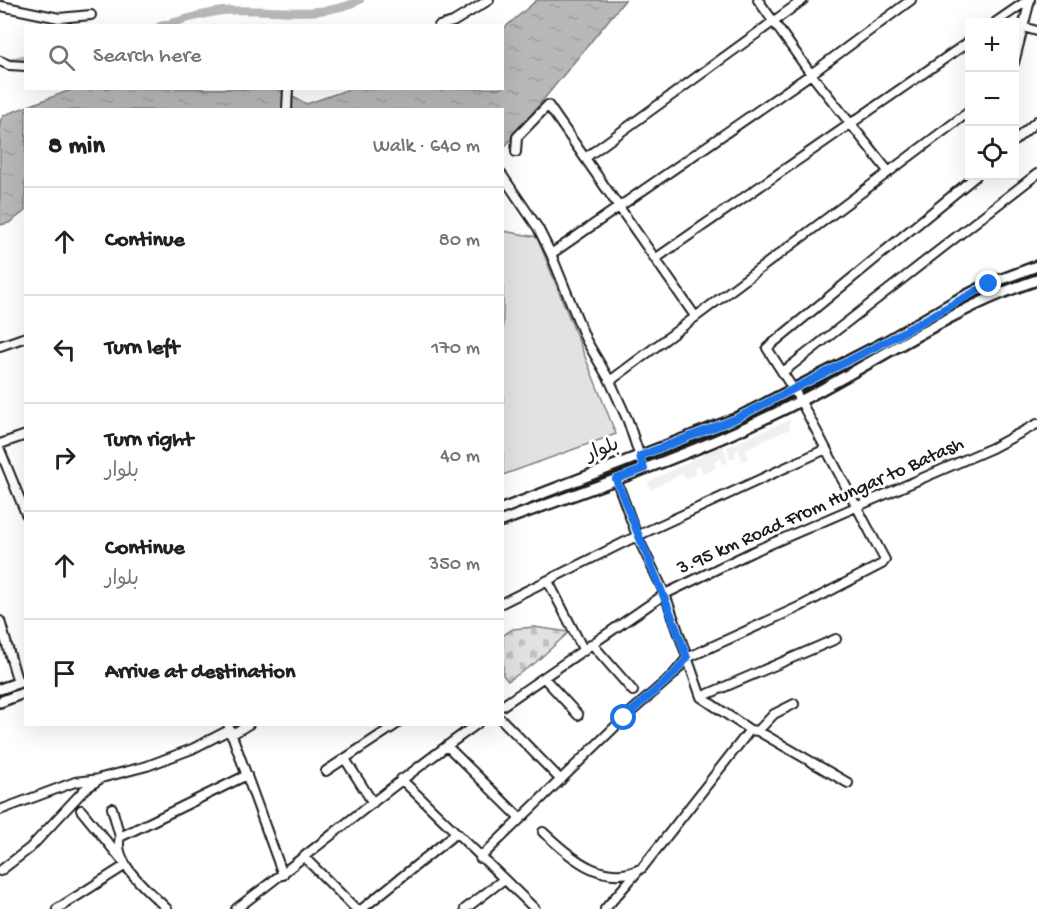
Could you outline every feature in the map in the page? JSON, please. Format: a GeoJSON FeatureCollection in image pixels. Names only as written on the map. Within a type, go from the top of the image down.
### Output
{"type":"FeatureCollection","features":[{"type":"Feature","properties":{"kind":"main road","name":"بلوار"},"geometry":{"type":"LineString","coordinates":[[504,508],[735,419],[973,292],[1037,266]]}},
{"type":"Feature","properties":{"kind":"main road","name":"بلوار"},"geometry":{"type":"LineString","coordinates":[[504,520],[724,438],[800,400],[972,306],[1037,280]]}},
{"type":"Feature","properties":{"kind":"main road"},"geometry":{"type":"LineString","coordinates":[[0,689],[22,682]]}},
{"type":"Feature","properties":{"kind":"main road"},"geometry":{"type":"LineString","coordinates":[[0,702],[24,693]]}},
{"type":"Feature","properties":{"kind":"street"},"geometry":{"type":"LineString","coordinates":[[446,24],[489,0]]}},
{"type":"Feature","properties":{"kind":"street"},"geometry":{"type":"LineString","coordinates":[[758,0],[811,74],[888,171]]}},
{"type":"Feature","properties":{"kind":"street"},"geometry":{"type":"LineString","coordinates":[[585,158],[803,0]]}},
{"type":"Feature","properties":{"kind":"street"},"geometry":{"type":"LineString","coordinates":[[551,254],[811,74],[911,0]]}},
{"type":"Feature","properties":{"kind":"street"},"geometry":{"type":"LineString","coordinates":[[1002,18],[1029,0]]}},
{"type":"Feature","properties":{"kind":"street"},"geometry":{"type":"LineString","coordinates":[[1019,43],[1029,0]]}},
{"type":"Feature","properties":{"kind":"street"},"geometry":{"type":"LineString","coordinates":[[2,5],[59,18],[91,15]]}},
{"type":"Feature","properties":{"kind":"street"},"geometry":{"type":"LineString","coordinates":[[1023,27],[1037,31]]}},
{"type":"Feature","properties":{"kind":"street"},"geometry":{"type":"LineString","coordinates":[[655,259],[965,44]]}},
{"type":"Feature","properties":{"kind":"street"},"geometry":{"type":"LineString","coordinates":[[0,61],[9,65],[24,66]]}},
{"type":"Feature","properties":{"kind":"street"},"geometry":{"type":"LineString","coordinates":[[287,108],[288,90]]}},
{"type":"Feature","properties":{"kind":"street"},"geometry":{"type":"LineString","coordinates":[[516,152],[517,137],[548,105],[695,316]]}},
{"type":"Feature","properties":{"kind":"street"},"geometry":{"type":"LineString","coordinates":[[610,381],[965,114]]}},
{"type":"Feature","properties":{"kind":"street"},"geometry":{"type":"LineString","coordinates":[[1019,137],[1037,121]]}},
{"type":"Feature","properties":{"kind":"street"},"geometry":{"type":"LineString","coordinates":[[783,372],[1037,174]]}},
{"type":"Feature","properties":{"kind":"street"},"geometry":{"type":"LineString","coordinates":[[504,179],[538,228],[551,254],[586,340],[610,381],[637,442],[644,469]]}},
{"type":"Feature","properties":{"kind":"street"},"geometry":{"type":"LineString","coordinates":[[480,858],[673,675],[687,658],[801,606],[882,564],[885,560],[794,389],[767,348],[971,180]]}},
{"type":"Feature","properties":{"kind":"street"},"geometry":{"type":"LineString","coordinates":[[0,346],[24,338]]}},
{"type":"Feature","properties":{"kind":"street","name":"3.95 km Road From Hungar to Batash"},"geometry":{"type":"LineString","coordinates":[[504,705],[545,679],[665,594],[752,552],[993,448],[1037,424]]}},
{"type":"Feature","properties":{"kind":"street"},"geometry":{"type":"LineString","coordinates":[[0,444],[24,436]]}},
{"type":"Feature","properties":{"kind":"street"},"geometry":{"type":"LineString","coordinates":[[504,602],[638,536],[825,449]]}},
{"type":"Feature","properties":{"kind":"street"},"geometry":{"type":"LineString","coordinates":[[0,450],[24,509]]}},
{"type":"Feature","properties":{"kind":"street"},"geometry":{"type":"LineString","coordinates":[[616,479],[638,536],[665,594],[701,697],[754,731],[848,783]]}},
{"type":"Feature","properties":{"kind":"street"},"geometry":{"type":"LineString","coordinates":[[548,581],[584,651]]}},
{"type":"Feature","properties":{"kind":"street"},"geometry":{"type":"LineString","coordinates":[[0,621],[22,682]]}},
{"type":"Feature","properties":{"kind":"street"},"geometry":{"type":"LineString","coordinates":[[701,697],[836,639]]}},
{"type":"Feature","properties":{"kind":"street"},"geometry":{"type":"LineString","coordinates":[[592,644],[633,691]]}},
{"type":"Feature","properties":{"kind":"street"},"geometry":{"type":"LineString","coordinates":[[545,679],[578,715]]}},
{"type":"Feature","properties":{"kind":"street"},"geometry":{"type":"LineString","coordinates":[[605,909],[642,868],[754,731],[774,714],[794,704]]}},
{"type":"Feature","properties":{"kind":"street"},"geometry":{"type":"LineString","coordinates":[[504,722],[561,780]]}},
{"type":"Feature","properties":{"kind":"street"},"geometry":{"type":"LineString","coordinates":[[326,771],[394,726]]}},
{"type":"Feature","properties":{"kind":"street"},"geometry":{"type":"LineString","coordinates":[[236,909],[284,875],[401,779],[474,726]]}},
{"type":"Feature","properties":{"kind":"street"},"geometry":{"type":"LineString","coordinates":[[0,810],[75,782],[147,766],[229,730],[284,875]]}},
{"type":"Feature","properties":{"kind":"street"},"geometry":{"type":"LineString","coordinates":[[447,746],[520,818]]}},
{"type":"Feature","properties":{"kind":"street"},"geometry":{"type":"LineString","coordinates":[[345,759],[373,803]]}},
{"type":"Feature","properties":{"kind":"street"},"geometry":{"type":"LineString","coordinates":[[120,837],[247,775]]}},
{"type":"Feature","properties":{"kind":"street"},"geometry":{"type":"LineString","coordinates":[[0,871],[30,848],[84,790],[101,778]]}},
{"type":"Feature","properties":{"kind":"street"},"geometry":{"type":"LineString","coordinates":[[401,779],[455,834],[535,909]]}},
{"type":"Feature","properties":{"kind":"street"},"geometry":{"type":"LineString","coordinates":[[112,808],[120,837],[118,845],[126,865]]}},
{"type":"Feature","properties":{"kind":"street"},"geometry":{"type":"LineString","coordinates":[[81,810],[126,865],[167,909]]}},
{"type":"Feature","properties":{"kind":"street"},"geometry":{"type":"LineString","coordinates":[[543,832],[582,866],[616,874],[642,868]]}},
{"type":"Feature","properties":{"kind":"street"},"geometry":{"type":"LineString","coordinates":[[362,909],[455,834]]}},
{"type":"Feature","properties":{"kind":"street"},"geometry":{"type":"LineString","coordinates":[[305,858],[356,909]]}},
{"type":"Feature","properties":{"kind":"street"},"geometry":{"type":"LineString","coordinates":[[57,909],[126,865]]}},
{"type":"Feature","properties":{"kind":"street"},"geometry":{"type":"LineString","coordinates":[[465,909],[503,880]]}},
{"type":"Feature","properties":{"kind":"shaded area"},"geometry":{"type":"Polygon","coordinates":[[[789,420],[790,429],[745,449],[747,459],[742,461],[739,450],[735,452],[736,457],[730,459],[727,447],[789,420]]]}},
{"type":"Feature","properties":{"kind":"shaded area"},"geometry":{"type":"Polygon","coordinates":[[[723,445],[728,462],[723,465],[721,458],[714,461],[716,468],[703,474],[700,465],[694,468],[696,474],[685,479],[683,473],[650,490],[648,482],[723,445]]]}},
{"type":"Feature","properties":{"kind":"green space"},"geometry":{"type":"Polygon","coordinates":[[[504,231],[537,237],[616,434],[504,475],[504,231]]]}},
{"type":"Feature","properties":{"kind":"green space"},"geometry":{"type":"Polygon","coordinates":[[[534,627],[569,632],[535,663],[508,681],[504,676],[504,634],[513,629],[534,627]]]}},
{"type":"Feature","properties":{"kind":"water"},"geometry":{"type":"Polygon","coordinates":[[[537,0],[625,0],[504,148],[504,108],[24,108],[24,212],[9,223],[0,225],[0,121],[4,115],[71,90],[278,90],[307,104],[346,90],[504,90],[504,28],[537,0]]]}},
{"type":"Feature","properties":{"kind":"waterway"},"geometry":{"type":"LineString","coordinates":[[167,24],[223,11],[310,12],[344,6],[360,0]]}},
{"type":"Feature","properties":{"kind":"waterway"},"geometry":{"type":"LineString","coordinates":[[4,64],[24,59]]}},
{"type":"Feature","properties":{"kind":"route"},"geometry":{"type":"LineString","coordinates":[[624,718],[673,675],[687,658],[665,594],[638,536],[616,479],[644,469],[640,456],[735,419],[887,341],[989,284]]}}]}
